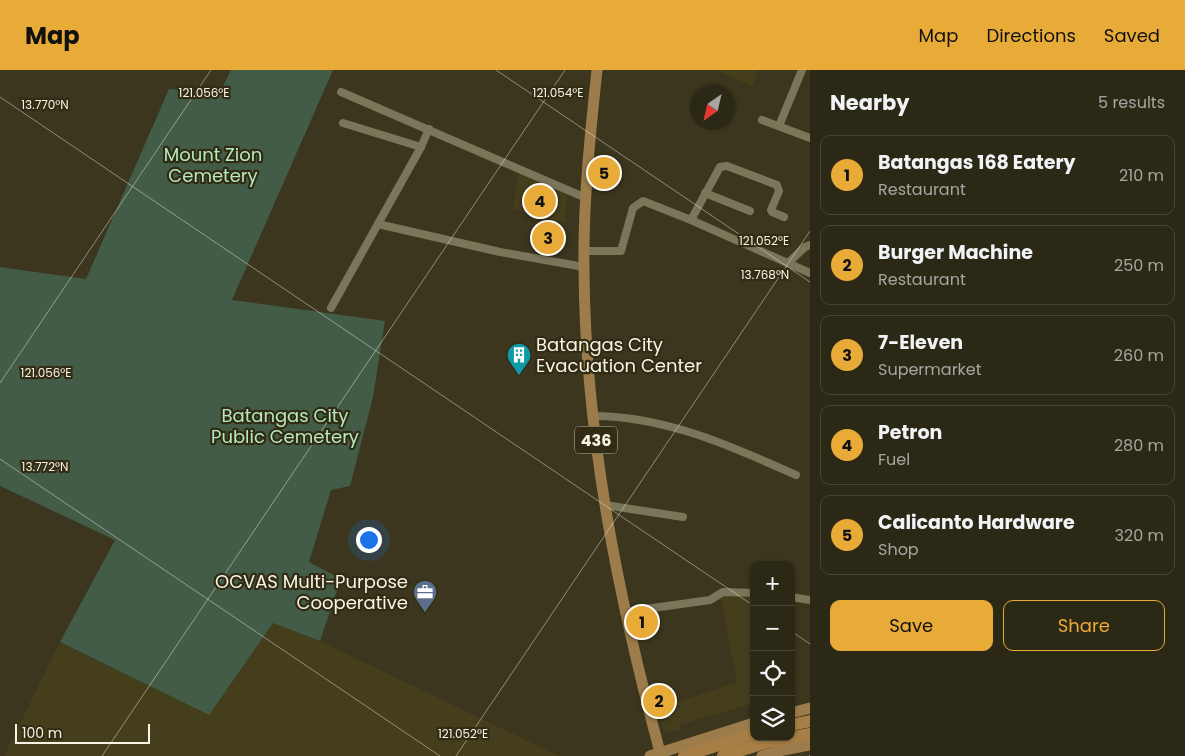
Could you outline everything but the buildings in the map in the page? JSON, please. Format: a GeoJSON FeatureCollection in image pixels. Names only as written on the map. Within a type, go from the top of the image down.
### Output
{"type":"FeatureCollection","features":[{"type":"Feature","properties":{"kind":"highway"},"geometry":{"type":"LineString","coordinates":[[795,724],[810,721]]}},
{"type":"Feature","properties":{"kind":"highway"},"geometry":{"type":"LineString","coordinates":[[723,756],[768,742],[810,734]]}},
{"type":"Feature","properties":{"kind":"highway"},"geometry":{"type":"LineString","coordinates":[[684,756],[750,735]]}},
{"type":"Feature","properties":{"kind":"main road","name":"436"},"geometry":{"type":"LineString","coordinates":[[597,70],[586,198],[584,252],[586,341],[593,416],[605,505],[624,612],[657,755]]}},
{"type":"Feature","properties":{"kind":"main road"},"geometry":{"type":"LineString","coordinates":[[795,711],[810,708]]}},
{"type":"Feature","properties":{"kind":"main road"},"geometry":{"type":"LineString","coordinates":[[657,755],[750,724]]}},
{"type":"Feature","properties":{"kind":"main road"},"geometry":{"type":"LineString","coordinates":[[762,756],[779,750],[810,745]]}},
{"type":"Feature","properties":{"kind":"street"},"geometry":{"type":"LineString","coordinates":[[779,126],[802,70]]}},
{"type":"Feature","properties":{"kind":"street"},"geometry":{"type":"LineString","coordinates":[[340,92],[586,198]]}},
{"type":"Feature","properties":{"kind":"street"},"geometry":{"type":"LineString","coordinates":[[762,120],[810,138]]}},
{"type":"Feature","properties":{"kind":"street"},"geometry":{"type":"LineString","coordinates":[[343,123],[420,147]]}},
{"type":"Feature","properties":{"kind":"street"},"geometry":{"type":"LineString","coordinates":[[331,308],[429,129]]}},
{"type":"Feature","properties":{"kind":"street"},"geometry":{"type":"LineString","coordinates":[[691,220],[720,167],[727,166],[777,185],[779,191],[771,210],[784,217]]}},
{"type":"Feature","properties":{"kind":"street"},"geometry":{"type":"LineString","coordinates":[[706,193],[750,211]]}},
{"type":"Feature","properties":{"kind":"street"},"geometry":{"type":"LineString","coordinates":[[584,252],[621,252],[633,208],[643,201],[691,220],[810,273]]}},
{"type":"Feature","properties":{"kind":"street"},"geometry":{"type":"LineString","coordinates":[[378,224],[500,252],[584,267]]}},
{"type":"Feature","properties":{"kind":"street"},"geometry":{"type":"LineString","coordinates":[[788,263],[810,245]]}},
{"type":"Feature","properties":{"kind":"street"},"geometry":{"type":"LineString","coordinates":[[593,416],[625,417],[684,430],[796,475]]}},
{"type":"Feature","properties":{"kind":"street"},"geometry":{"type":"LineString","coordinates":[[605,505],[683,517]]}},
{"type":"Feature","properties":{"kind":"street"},"geometry":{"type":"LineString","coordinates":[[624,612],[710,600],[723,592],[750,593]]}},
{"type":"Feature","properties":{"kind":"street"},"geometry":{"type":"LineString","coordinates":[[795,598],[810,600]]}},
{"type":"Feature","properties":{"kind":"shaded area"},"geometry":{"type":"Polygon","coordinates":[[[715,70],[758,70],[752,86],[715,70]]]}},
{"type":"Feature","properties":{"kind":"shaded area"},"geometry":{"type":"Polygon","coordinates":[[[519,171],[567,193],[565,223],[513,209],[519,171]]]}},
{"type":"Feature","properties":{"kind":"shaded area"},"geometry":{"type":"Polygon","coordinates":[[[725,595],[750,598],[750,704],[679,725],[680,730],[665,733],[657,709],[737,682],[721,599],[725,595]]]}},
{"type":"Feature","properties":{"kind":"shaded area"},"geometry":{"type":"Polygon","coordinates":[[[273,623],[320,641],[559,756],[4,756],[60,642],[208,715],[273,623]]]}},
{"type":"Feature","properties":{"kind":"green space"},"geometry":{"type":"Polygon","coordinates":[[[231,70],[333,70],[232,300],[385,321],[373,397],[350,486],[331,490],[309,562],[341,579],[320,641],[273,623],[209,715],[60,642],[115,540],[0,486],[0,267],[86,279],[169,89],[220,92],[231,70]]]}},
{"type":"Feature","properties":{"kind":"place","name":"Calicanto Hardware"},"geometry":{"type":"Point","coordinates":[604,173]}},
{"type":"Feature","properties":{"kind":"place","name":"Petron"},"geometry":{"type":"Point","coordinates":[540,201]}},
{"type":"Feature","properties":{"kind":"place","name":"7-Eleven"},"geometry":{"type":"Point","coordinates":[548,238]}},
{"type":"Feature","properties":{"kind":"place","name":"Batangas City Evacuation Center"},"geometry":{"type":"Point","coordinates":[519,376]}},
{"type":"Feature","properties":{"kind":"place","name":"OCVAS Multi-Purpose Cooperative"},"geometry":{"type":"Point","coordinates":[425,613]}},
{"type":"Feature","properties":{"kind":"place","name":"Batangas 168 Eatery"},"geometry":{"type":"Point","coordinates":[642,622]}},
{"type":"Feature","properties":{"kind":"place","name":"Burger Machine"},"geometry":{"type":"Point","coordinates":[659,701]}},
{"type":"Feature","properties":{"kind":"park label","name":"Mount Zion Cemetery"},"geometry":{"type":"Point","coordinates":[213,165]}},
{"type":"Feature","properties":{"kind":"park label","name":"Batangas City Public Cemetery"},"geometry":{"type":"Point","coordinates":[285,426]}}]}
